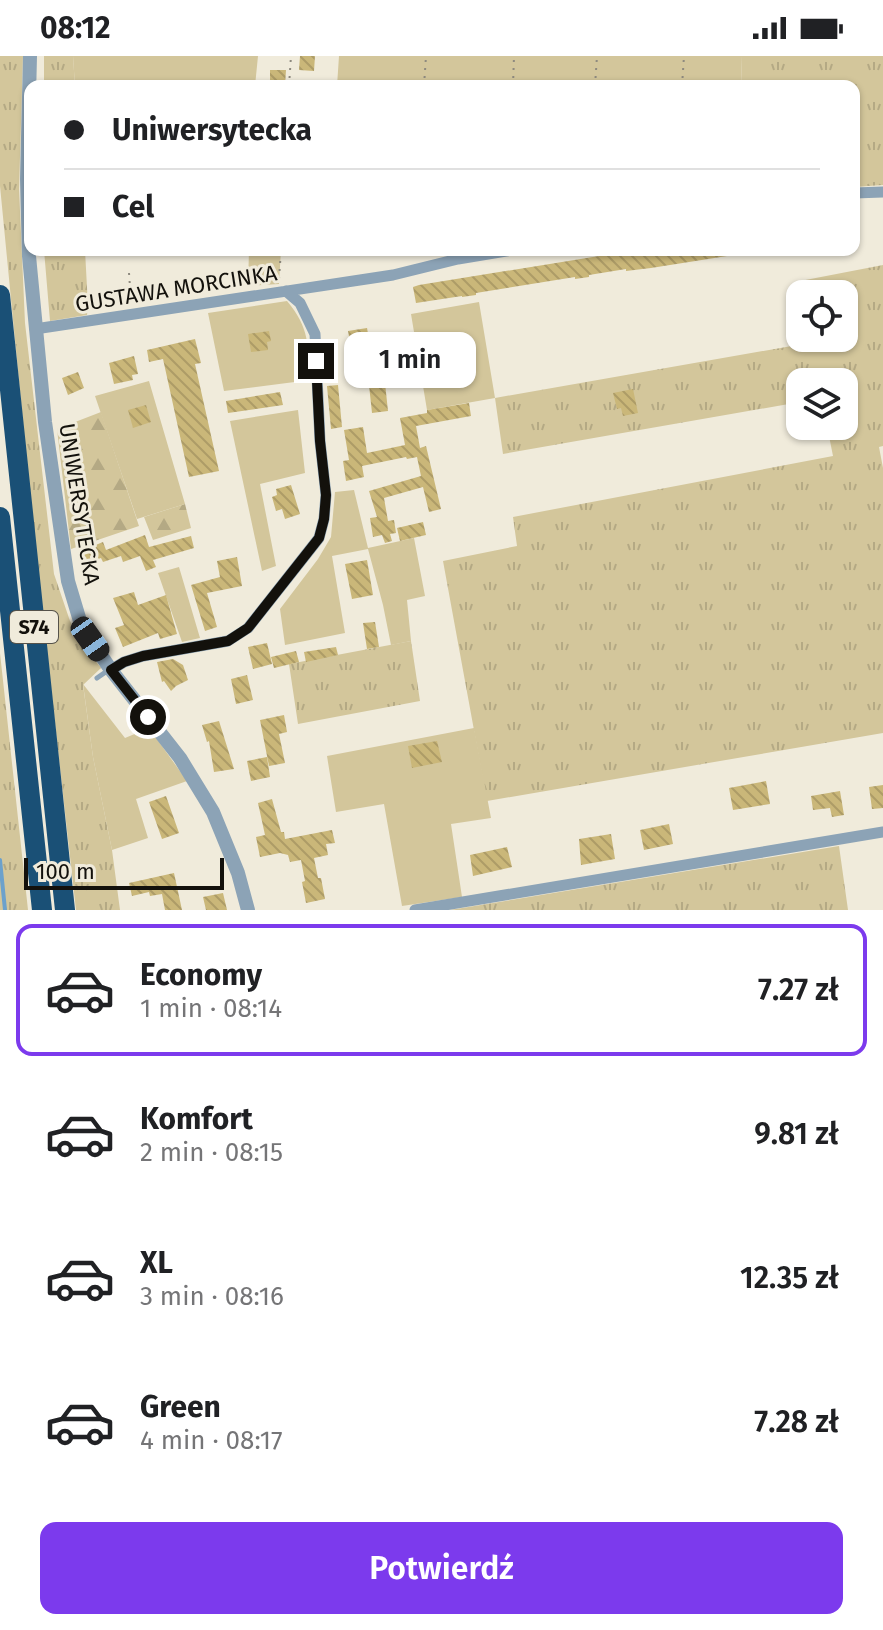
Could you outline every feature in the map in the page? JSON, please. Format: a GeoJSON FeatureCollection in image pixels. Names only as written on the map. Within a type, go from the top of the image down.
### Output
{"type":"FeatureCollection","features":[{"type":"Feature","properties":{"kind":"highway","name":"S74"},"geometry":{"type":"LineString","coordinates":[[0,295],[65,910]]}},
{"type":"Feature","properties":{"kind":"highway","name":"S74"},"geometry":{"type":"LineString","coordinates":[[0,517],[42,910]]}},
{"type":"Feature","properties":{"kind":"street","name":"UNIWERSYTECKA"},"geometry":{"type":"LineString","coordinates":[[29,80],[30,56]]}},
{"type":"Feature","properties":{"kind":"street"},"geometry":{"type":"LineString","coordinates":[[860,193],[883,192]]}},
{"type":"Feature","properties":{"kind":"street","name":"UNIWERSYTECKA"},"geometry":{"type":"LineString","coordinates":[[29,256],[45,422],[68,581],[80,621],[142,722],[180,758],[213,812],[238,873],[248,910]]}},
{"type":"Feature","properties":{"kind":"street","name":"GUSTAWA MORCINKA"},"geometry":{"type":"LineString","coordinates":[[35,329],[393,275],[476,256]]}},
{"type":"Feature","properties":{"kind":"street"},"geometry":{"type":"LineString","coordinates":[[111,669],[143,656],[228,641],[248,628],[319,538],[326,495],[315,334],[300,303],[282,292]]}},
{"type":"Feature","properties":{"kind":"street"},"geometry":{"type":"LineString","coordinates":[[415,910],[883,832]]}},
{"type":"Feature","properties":{"kind":"lane"},"geometry":{"type":"LineString","coordinates":[[97,678],[111,669]]}},
{"type":"Feature","properties":{"kind":"path"},"geometry":{"type":"LineString","coordinates":[[289,80],[291,56]]}},
{"type":"Feature","properties":{"kind":"path"},"geometry":{"type":"LineString","coordinates":[[424,80],[426,56]]}},
{"type":"Feature","properties":{"kind":"path"},"geometry":{"type":"LineString","coordinates":[[513,80],[514,56]]}},
{"type":"Feature","properties":{"kind":"path"},"geometry":{"type":"LineString","coordinates":[[595,80],[597,56]]}},
{"type":"Feature","properties":{"kind":"path"},"geometry":{"type":"LineString","coordinates":[[682,80],[684,56]]}},
{"type":"Feature","properties":{"kind":"path"},"geometry":{"type":"LineString","coordinates":[[281,256],[282,292]]}},
{"type":"Feature","properties":{"kind":"path"},"geometry":{"type":"LineString","coordinates":[[129,273],[131,301]]}},
{"type":"Feature","properties":{"kind":"green space"},"geometry":{"type":"Polygon","coordinates":[[[0,56],[23,56],[19,189],[25,323],[54,574],[70,621],[101,668],[83,685],[120,910],[76,910],[35,546],[0,186],[0,56]]]}},
{"type":"Feature","properties":{"kind":"green space"},"geometry":{"type":"Polygon","coordinates":[[[44,56],[73,56],[75,80],[44,80],[44,56]]]}},
{"type":"Feature","properties":{"kind":"green space"},"geometry":{"type":"Polygon","coordinates":[[[73,56],[258,56],[256,80],[75,80],[73,56]]]}},
{"type":"Feature","properties":{"kind":"green space"},"geometry":{"type":"Polygon","coordinates":[[[339,56],[742,56],[741,80],[337,80],[339,56]]]}},
{"type":"Feature","properties":{"kind":"green space"},"geometry":{"type":"Polygon","coordinates":[[[742,56],[883,56],[883,185],[860,187],[860,80],[741,80],[742,56]]]}},
{"type":"Feature","properties":{"kind":"green space"},"geometry":{"type":"Polygon","coordinates":[[[45,256],[85,256],[87,315],[50,321],[45,256]]]}},
{"type":"Feature","properties":{"kind":"green space"},"geometry":{"type":"Polygon","coordinates":[[[249,256],[281,256],[279,284],[248,286],[249,256]]]}},
{"type":"Feature","properties":{"kind":"green space"},"geometry":{"type":"Polygon","coordinates":[[[883,265],[883,446],[879,447],[883,468],[883,733],[487,801],[443,561],[517,546],[513,517],[833,456],[830,440],[858,440],[858,368],[786,368],[786,404],[503,454],[495,398],[786,347],[786,352],[858,352],[858,280],[805,280],[883,265]]]}},
{"type":"Feature","properties":{"kind":"green space"},"geometry":{"type":"Polygon","coordinates":[[[287,301],[304,329],[310,380],[224,391],[208,313],[287,301]]]}},
{"type":"Feature","properties":{"kind":"green space"},"geometry":{"type":"Polygon","coordinates":[[[479,302],[495,398],[427,410],[411,314],[479,302]]]}},
{"type":"Feature","properties":{"kind":"green space"},"geometry":{"type":"Polygon","coordinates":[[[149,381],[185,504],[137,519],[95,396],[149,381]]]}},
{"type":"Feature","properties":{"kind":"green space"},"geometry":{"type":"Polygon","coordinates":[[[298,410],[305,473],[260,484],[276,566],[262,571],[230,421],[298,410]]]}},
{"type":"Feature","properties":{"kind":"green space"},"geometry":{"type":"Polygon","coordinates":[[[101,412],[139,526],[71,549],[57,429],[101,412]]]}},
{"type":"Feature","properties":{"kind":"green space"},"geometry":{"type":"Polygon","coordinates":[[[354,490],[368,548],[414,538],[425,596],[407,600],[411,641],[391,645],[368,549],[332,556],[345,633],[285,645],[280,609],[331,537],[335,492],[354,490]]]}},
{"type":"Feature","properties":{"kind":"green space"},"geometry":{"type":"Polygon","coordinates":[[[185,504],[191,528],[153,540],[144,517],[185,504]]]}},
{"type":"Feature","properties":{"kind":"green space"},"geometry":{"type":"Polygon","coordinates":[[[179,567],[200,638],[182,642],[158,573],[179,567]]]}},
{"type":"Feature","properties":{"kind":"green space"},"geometry":{"type":"Polygon","coordinates":[[[411,641],[420,701],[298,724],[289,664],[411,641]]]}},
{"type":"Feature","properties":{"kind":"green space"},"geometry":{"type":"Polygon","coordinates":[[[0,653],[28,910],[0,910],[0,653]]]}},
{"type":"Feature","properties":{"kind":"green space"},"geometry":{"type":"Polygon","coordinates":[[[83,684],[125,738],[149,728],[187,781],[136,799],[148,838],[112,850],[93,757],[83,684]]]}},
{"type":"Feature","properties":{"kind":"green space"},"geometry":{"type":"Polygon","coordinates":[[[474,728],[491,818],[451,824],[462,897],[402,906],[384,804],[336,812],[327,756],[474,728]]]}},
{"type":"Feature","properties":{"kind":"green space"},"geometry":{"type":"Polygon","coordinates":[[[839,846],[848,910],[450,910],[839,846]]]}},
{"type":"Feature","properties":{"kind":"building"},"geometry":{"type":"Polygon","coordinates":[[[300,56],[315,56],[314,71],[299,70],[300,56]]]}},
{"type":"Feature","properties":{"kind":"building"},"geometry":{"type":"Polygon","coordinates":[[[270,70],[286,70],[285,80],[270,80],[270,70]]]}},
{"type":"Feature","properties":{"kind":"building"},"geometry":{"type":"Polygon","coordinates":[[[599,256],[727,256],[416,303],[413,287],[599,256]]]}},
{"type":"Feature","properties":{"kind":"building"},"geometry":{"type":"Polygon","coordinates":[[[367,328],[371,350],[352,353],[348,331],[367,328]]]}},
{"type":"Feature","properties":{"kind":"building"},"geometry":{"type":"Polygon","coordinates":[[[269,331],[271,341],[267,342],[268,350],[251,352],[248,334],[269,331]]]}},
{"type":"Feature","properties":{"kind":"building"},"geometry":{"type":"Polygon","coordinates":[[[195,339],[201,363],[195,364],[219,471],[189,477],[163,359],[149,362],[147,350],[195,339]]]}},
{"type":"Feature","properties":{"kind":"building"},"geometry":{"type":"Polygon","coordinates":[[[134,356],[138,374],[132,375],[133,380],[114,384],[109,363],[134,356]]]}},
{"type":"Feature","properties":{"kind":"building"},"geometry":{"type":"Polygon","coordinates":[[[78,372],[84,388],[68,395],[62,378],[78,372]]]}},
{"type":"Feature","properties":{"kind":"building"},"geometry":{"type":"Polygon","coordinates":[[[385,383],[388,411],[372,413],[369,385],[385,383]]]}},
{"type":"Feature","properties":{"kind":"building"},"geometry":{"type":"Polygon","coordinates":[[[338,385],[342,427],[331,429],[327,386],[338,385]]]}},
{"type":"Feature","properties":{"kind":"building"},"geometry":{"type":"Polygon","coordinates":[[[633,389],[638,413],[623,416],[621,408],[617,409],[613,393],[633,389]]]}},
{"type":"Feature","properties":{"kind":"building"},"geometry":{"type":"Polygon","coordinates":[[[280,392],[283,405],[228,413],[226,401],[280,392]]]}},
{"type":"Feature","properties":{"kind":"building"},"geometry":{"type":"Polygon","coordinates":[[[469,403],[471,416],[416,426],[420,448],[426,446],[441,509],[429,512],[423,487],[384,498],[388,521],[394,520],[396,533],[390,534],[392,541],[385,543],[382,535],[373,537],[370,518],[377,517],[369,491],[421,476],[417,457],[362,466],[364,477],[346,481],[343,461],[349,460],[344,430],[363,427],[367,453],[405,445],[400,418],[469,403]]]}},
{"type":"Feature","properties":{"kind":"building"},"geometry":{"type":"Polygon","coordinates":[[[146,405],[151,422],[133,428],[128,410],[146,405]]]}},
{"type":"Feature","properties":{"kind":"building"},"geometry":{"type":"Polygon","coordinates":[[[291,485],[300,514],[285,519],[282,509],[276,511],[272,497],[277,495],[276,489],[291,485]]]}},
{"type":"Feature","properties":{"kind":"building"},"geometry":{"type":"Polygon","coordinates":[[[423,522],[426,535],[400,541],[397,528],[423,522]]]}},
{"type":"Feature","properties":{"kind":"building"},"geometry":{"type":"Polygon","coordinates":[[[145,535],[149,547],[191,536],[194,548],[153,560],[156,567],[146,571],[140,556],[123,562],[121,556],[86,563],[81,551],[103,542],[106,550],[145,535]]]}},
{"type":"Feature","properties":{"kind":"building"},"geometry":{"type":"Polygon","coordinates":[[[237,557],[242,586],[207,593],[217,627],[205,631],[191,585],[220,577],[217,561],[237,557]]]}},
{"type":"Feature","properties":{"kind":"building"},"geometry":{"type":"Polygon","coordinates":[[[367,560],[373,595],[352,599],[345,564],[367,560]]]}},
{"type":"Feature","properties":{"kind":"building"},"geometry":{"type":"Polygon","coordinates":[[[134,592],[138,605],[166,595],[177,634],[160,639],[158,633],[123,647],[115,628],[124,625],[113,598],[134,592]]]}},
{"type":"Feature","properties":{"kind":"building"},"geometry":{"type":"Polygon","coordinates":[[[375,622],[379,647],[367,649],[363,623],[375,622]]]}},
{"type":"Feature","properties":{"kind":"building"},"geometry":{"type":"Polygon","coordinates":[[[267,643],[272,664],[253,669],[248,647],[267,643]]]}},
{"type":"Feature","properties":{"kind":"building"},"geometry":{"type":"Polygon","coordinates":[[[336,647],[338,655],[306,662],[304,652],[336,647]]]}},
{"type":"Feature","properties":{"kind":"building"},"geometry":{"type":"Polygon","coordinates":[[[296,651],[299,662],[274,668],[271,657],[296,651]]]}},
{"type":"Feature","properties":{"kind":"building"},"geometry":{"type":"Polygon","coordinates":[[[173,659],[183,665],[188,680],[171,691],[162,682],[157,662],[173,659]]]}},
{"type":"Feature","properties":{"kind":"building"},"geometry":{"type":"Polygon","coordinates":[[[247,675],[253,700],[236,704],[231,679],[247,675]]]}},
{"type":"Feature","properties":{"kind":"building"},"geometry":{"type":"Polygon","coordinates":[[[284,715],[287,732],[279,734],[285,763],[269,766],[260,720],[284,715]]]}},
{"type":"Feature","properties":{"kind":"building"},"geometry":{"type":"Polygon","coordinates":[[[219,721],[234,769],[214,772],[209,741],[202,725],[219,721]]]}},
{"type":"Feature","properties":{"kind":"building"},"geometry":{"type":"Polygon","coordinates":[[[437,741],[442,762],[412,768],[408,746],[437,741]]]}},
{"type":"Feature","properties":{"kind":"building"},"geometry":{"type":"Polygon","coordinates":[[[267,757],[270,777],[251,781],[247,761],[267,757]]]}},
{"type":"Feature","properties":{"kind":"building"},"geometry":{"type":"Polygon","coordinates":[[[766,781],[770,804],[733,810],[729,788],[766,781]]]}},
{"type":"Feature","properties":{"kind":"building"},"geometry":{"type":"Polygon","coordinates":[[[883,785],[883,808],[872,809],[869,787],[883,785]]]}},
{"type":"Feature","properties":{"kind":"building"},"geometry":{"type":"Polygon","coordinates":[[[840,791],[844,815],[832,817],[830,808],[813,810],[811,796],[840,791]]]}},
{"type":"Feature","properties":{"kind":"building"},"geometry":{"type":"Polygon","coordinates":[[[166,796],[179,833],[162,839],[149,802],[166,796]]]}},
{"type":"Feature","properties":{"kind":"building"},"geometry":{"type":"Polygon","coordinates":[[[272,799],[285,839],[332,830],[335,843],[326,844],[328,855],[314,858],[325,899],[306,903],[301,860],[290,862],[288,855],[280,853],[260,857],[256,837],[265,835],[258,803],[272,799]]]}},
{"type":"Feature","properties":{"kind":"building"},"geometry":{"type":"Polygon","coordinates":[[[669,824],[673,844],[644,850],[640,830],[669,824]]]}},
{"type":"Feature","properties":{"kind":"building"},"geometry":{"type":"Polygon","coordinates":[[[611,834],[615,859],[581,865],[579,839],[611,834]]]}},
{"type":"Feature","properties":{"kind":"building"},"geometry":{"type":"Polygon","coordinates":[[[507,847],[512,867],[473,876],[470,855],[507,847]]]}},
{"type":"Feature","properties":{"kind":"building"},"geometry":{"type":"Polygon","coordinates":[[[174,873],[182,910],[165,910],[162,894],[150,896],[149,892],[132,896],[129,883],[174,873]]]}},
{"type":"Feature","properties":{"kind":"building"},"geometry":{"type":"Polygon","coordinates":[[[223,893],[227,910],[206,910],[203,897],[223,893]]]}},
{"type":"Feature","properties":{"kind":"waterway"},"geometry":{"type":"LineString","coordinates":[[0,860],[5,910]]}},
{"type":"Feature","properties":{"kind":"route"},"geometry":{"type":"LineString","coordinates":[[148,717],[111,670],[143,656],[228,641],[248,628],[319,538],[326,495],[316,361]]}}]}
